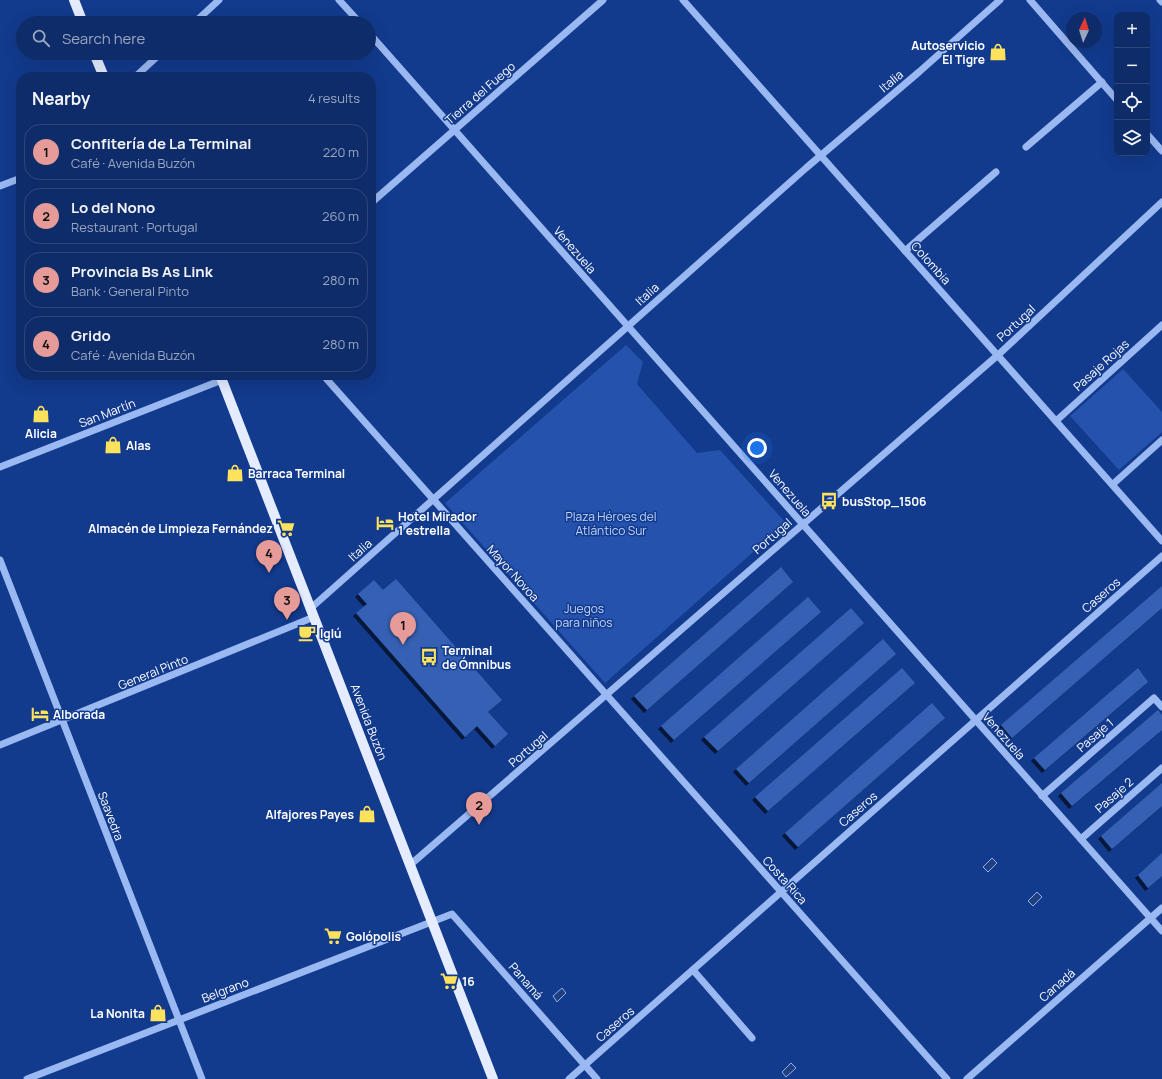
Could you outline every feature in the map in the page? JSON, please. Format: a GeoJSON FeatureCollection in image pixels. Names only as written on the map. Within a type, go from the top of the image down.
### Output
{"type":"FeatureCollection","features":[{"type":"Feature","properties":{"kind":"main road"},"geometry":{"type":"LineString","coordinates":[[74,0],[80,16]]}},
{"type":"Feature","properties":{"kind":"main road"},"geometry":{"type":"LineString","coordinates":[[97,60],[102,72]]}},
{"type":"Feature","properties":{"kind":"main road","name":"Avenida Buzón"},"geometry":{"type":"LineString","coordinates":[[222,380],[493,1079]]}},
{"type":"Feature","properties":{"kind":"street"},"geometry":{"type":"LineString","coordinates":[[202,16],[219,0]]}},
{"type":"Feature","properties":{"kind":"street"},"geometry":{"type":"LineString","coordinates":[[339,0],[354,16]]}},
{"type":"Feature","properties":{"kind":"street","name":"Tierra del Fuego"},"geometry":{"type":"LineString","coordinates":[[376,199],[603,0]]}},
{"type":"Feature","properties":{"kind":"street","name":"Colombia"},"geometry":{"type":"LineString","coordinates":[[683,0],[1162,541]]}},
{"type":"Feature","properties":{"kind":"street","name":"Italia"},"geometry":{"type":"LineString","coordinates":[[313,613],[433,499],[820,155],[919,72],[1000,0]]}},
{"type":"Feature","properties":{"kind":"street"},"geometry":{"type":"LineString","coordinates":[[1030,0],[1114,96]]}},
{"type":"Feature","properties":{"kind":"street","name":"Venezuela"},"geometry":{"type":"LineString","coordinates":[[376,41],[1162,932]]}},
{"type":"Feature","properties":{"kind":"street"},"geometry":{"type":"LineString","coordinates":[[140,72],[153,60]]}},
{"type":"Feature","properties":{"kind":"street"},"geometry":{"type":"LineString","coordinates":[[1026,147],[1102,82]]}},
{"type":"Feature","properties":{"kind":"street"},"geometry":{"type":"LineString","coordinates":[[1150,137],[1162,151]]}},
{"type":"Feature","properties":{"kind":"street"},"geometry":{"type":"LineString","coordinates":[[905,251],[996,172]]}},
{"type":"Feature","properties":{"kind":"street"},"geometry":{"type":"LineString","coordinates":[[0,186],[16,180]]}},
{"type":"Feature","properties":{"kind":"street","name":"Portugal"},"geometry":{"type":"LineString","coordinates":[[410,865],[998,355],[1162,202]]}},
{"type":"Feature","properties":{"kind":"street","name":"Pasaje Rojas"},"geometry":{"type":"LineString","coordinates":[[1056,421],[1162,326]]}},
{"type":"Feature","properties":{"kind":"street","name":"San Martín"},"geometry":{"type":"LineString","coordinates":[[0,467],[216,380]]}},
{"type":"Feature","properties":{"kind":"street","name":"Mayor Novoa"},"geometry":{"type":"LineString","coordinates":[[327,380],[607,695]]}},
{"type":"Feature","properties":{"kind":"street"},"geometry":{"type":"LineString","coordinates":[[1113,484],[1162,440]]}},
{"type":"Feature","properties":{"kind":"street","name":"Caseros"},"geometry":{"type":"LineString","coordinates":[[570,1079],[1162,556]]}},
{"type":"Feature","properties":{"kind":"street","name":"Saavedra"},"geometry":{"type":"LineString","coordinates":[[0,560],[202,1079]]}},
{"type":"Feature","properties":{"kind":"street","name":"General Pinto"},"geometry":{"type":"LineString","coordinates":[[0,745],[62,721],[313,613]]}},
{"type":"Feature","properties":{"kind":"street","name":"Costa Rica"},"geometry":{"type":"LineString","coordinates":[[607,695],[947,1079]]}},
{"type":"Feature","properties":{"kind":"street","name":"Pasaje 1"},"geometry":{"type":"LineString","coordinates":[[1042,796],[1154,698],[1162,707]]}},
{"type":"Feature","properties":{"kind":"street","name":"Pasaje 2"},"geometry":{"type":"LineString","coordinates":[[1081,839],[1162,768]]}},
{"type":"Feature","properties":{"kind":"street","name":"Canadá"},"geometry":{"type":"LineString","coordinates":[[967,1079],[1162,908]]}},
{"type":"Feature","properties":{"kind":"street","name":"Panamá"},"geometry":{"type":"LineString","coordinates":[[432,922],[452,914],[597,1079]]}},
{"type":"Feature","properties":{"kind":"street","name":"Belgrano"},"geometry":{"type":"LineString","coordinates":[[27,1079],[432,922]]}},
{"type":"Feature","properties":{"kind":"street"},"geometry":{"type":"LineString","coordinates":[[693,970],[752,1038]]}},
{"type":"Feature","properties":{"kind":"green space","name":"Plaza Héroes del Atlántico Sur"},"geometry":{"type":"Polygon","coordinates":[[[626,345],[643,362],[637,384],[697,453],[720,450],[786,523],[605,683],[445,503],[626,345]]]}},
{"type":"Feature","properties":{"kind":"green space"},"geometry":{"type":"Polygon","coordinates":[[[1123,369],[1162,412],[1162,432],[1119,470],[1070,416],[1123,369]]]}},
{"type":"Feature","properties":{"kind":"shaded area"},"geometry":{"type":"Polygon","coordinates":[[[992,858],[997,863],[988,872],[983,867],[992,858]]]}},
{"type":"Feature","properties":{"kind":"shaded area"},"geometry":{"type":"Polygon","coordinates":[[[1037,892],[1042,897],[1033,906],[1028,901],[1037,892]]]}},
{"type":"Feature","properties":{"kind":"shaded area"},"geometry":{"type":"Polygon","coordinates":[[[562,988],[566,993],[557,1002],[553,996],[562,988]]]}},
{"type":"Feature","properties":{"kind":"shaded area"},"geometry":{"type":"Polygon","coordinates":[[[791,1063],[796,1068],[786,1077],[782,1072],[791,1063]]]}},
{"type":"Feature","properties":{"kind":"building"},"geometry":{"type":"Polygon","coordinates":[[[781,567],[793,582],[647,710],[634,696],[781,567]]]}},
{"type":"Feature","properties":{"kind":"building","name":"Terminal de Ómnibus"},"geometry":{"type":"Polygon","coordinates":[[[396,579],[502,700],[488,712],[508,734],[495,746],[477,726],[465,737],[356,613],[367,604],[358,594],[374,580],[383,590],[396,579]]]}},
{"type":"Feature","properties":{"kind":"building"},"geometry":{"type":"Polygon","coordinates":[[[1162,586],[1162,608],[1012,738],[1001,725],[1162,586]]]}},
{"type":"Feature","properties":{"kind":"building"},"geometry":{"type":"Polygon","coordinates":[[[808,597],[821,612],[674,740],[661,726],[808,597]]]}},
{"type":"Feature","properties":{"kind":"building"},"geometry":{"type":"Polygon","coordinates":[[[851,608],[864,623],[718,751],[704,737],[851,608]]]}},
{"type":"Feature","properties":{"kind":"building"},"geometry":{"type":"Polygon","coordinates":[[[883,639],[896,654],[749,783],[736,769],[883,639]]]}},
{"type":"Feature","properties":{"kind":"building"},"geometry":{"type":"Polygon","coordinates":[[[902,668],[915,683],[768,811],[755,797],[902,668]]]}},
{"type":"Feature","properties":{"kind":"building"},"geometry":{"type":"Polygon","coordinates":[[[1138,668],[1148,682],[1045,770],[1034,758],[1138,668]]]}},
{"type":"Feature","properties":{"kind":"building"},"geometry":{"type":"Polygon","coordinates":[[[932,703],[945,718],[798,847],[785,833],[932,703]]]}},
{"type":"Feature","properties":{"kind":"building"},"geometry":{"type":"Polygon","coordinates":[[[1158,710],[1162,715],[1162,730],[1072,806],[1061,793],[1158,710]]]}},
{"type":"Feature","properties":{"kind":"building"},"geometry":{"type":"Polygon","coordinates":[[[1162,783],[1162,806],[1112,849],[1101,836],[1162,783]]]}},
{"type":"Feature","properties":{"kind":"building"},"geometry":{"type":"Polygon","coordinates":[[[1162,853],[1162,876],[1148,888],[1138,875],[1162,853]]]}},
{"type":"Feature","properties":{"kind":"place","name":"Autoservicio El Tigre"},"geometry":{"type":"Point","coordinates":[998,52]}},
{"type":"Feature","properties":{"kind":"place","name":"Alicia"},"geometry":{"type":"Point","coordinates":[41,414]}},
{"type":"Feature","properties":{"kind":"place","name":"Alas"},"geometry":{"type":"Point","coordinates":[113,445]}},
{"type":"Feature","properties":{"kind":"place","name":"Barraca Terminal"},"geometry":{"type":"Point","coordinates":[235,473]}},
{"type":"Feature","properties":{"kind":"place","name":"busStop_1506"},"geometry":{"type":"Point","coordinates":[829,501]}},
{"type":"Feature","properties":{"kind":"place","name":"Hotel Mirador 1 estrella"},"geometry":{"type":"Point","coordinates":[385,523]}},
{"type":"Feature","properties":{"kind":"place","name":"Almacén de Limpieza Fernández"},"geometry":{"type":"Point","coordinates":[286,528]}},
{"type":"Feature","properties":{"kind":"place","name":"Grido"},"geometry":{"type":"Point","coordinates":[269,573]}},
{"type":"Feature","properties":{"kind":"place","name":"Provincia Bs As Link"},"geometry":{"type":"Point","coordinates":[287,620]}},
{"type":"Feature","properties":{"kind":"place","name":"Iglú"},"geometry":{"type":"Point","coordinates":[307,633]}},
{"type":"Feature","properties":{"kind":"place","name":"Confitería de La Terminal"},"geometry":{"type":"Point","coordinates":[403,645]}},
{"type":"Feature","properties":{"kind":"place","name":"Terminal de Ómnibus"},"geometry":{"type":"Point","coordinates":[429,657]}},
{"type":"Feature","properties":{"kind":"place","name":"Alborada"},"geometry":{"type":"Point","coordinates":[40,714]}},
{"type":"Feature","properties":{"kind":"place","name":"Alfajores Payes"},"geometry":{"type":"Point","coordinates":[367,814]}},
{"type":"Feature","properties":{"kind":"place","name":"Lo del Nono"},"geometry":{"type":"Point","coordinates":[479,825]}},
{"type":"Feature","properties":{"kind":"place","name":"Golópolis"},"geometry":{"type":"Point","coordinates":[333,936]}},
{"type":"Feature","properties":{"kind":"place","name":"16"},"geometry":{"type":"Point","coordinates":[449,981]}},
{"type":"Feature","properties":{"kind":"place","name":"La Nonita"},"geometry":{"type":"Point","coordinates":[158,1013]}},
{"type":"Feature","properties":{"kind":"park label","name":"Juegos para niños"},"geometry":{"type":"Point","coordinates":[584,615]}}]}
